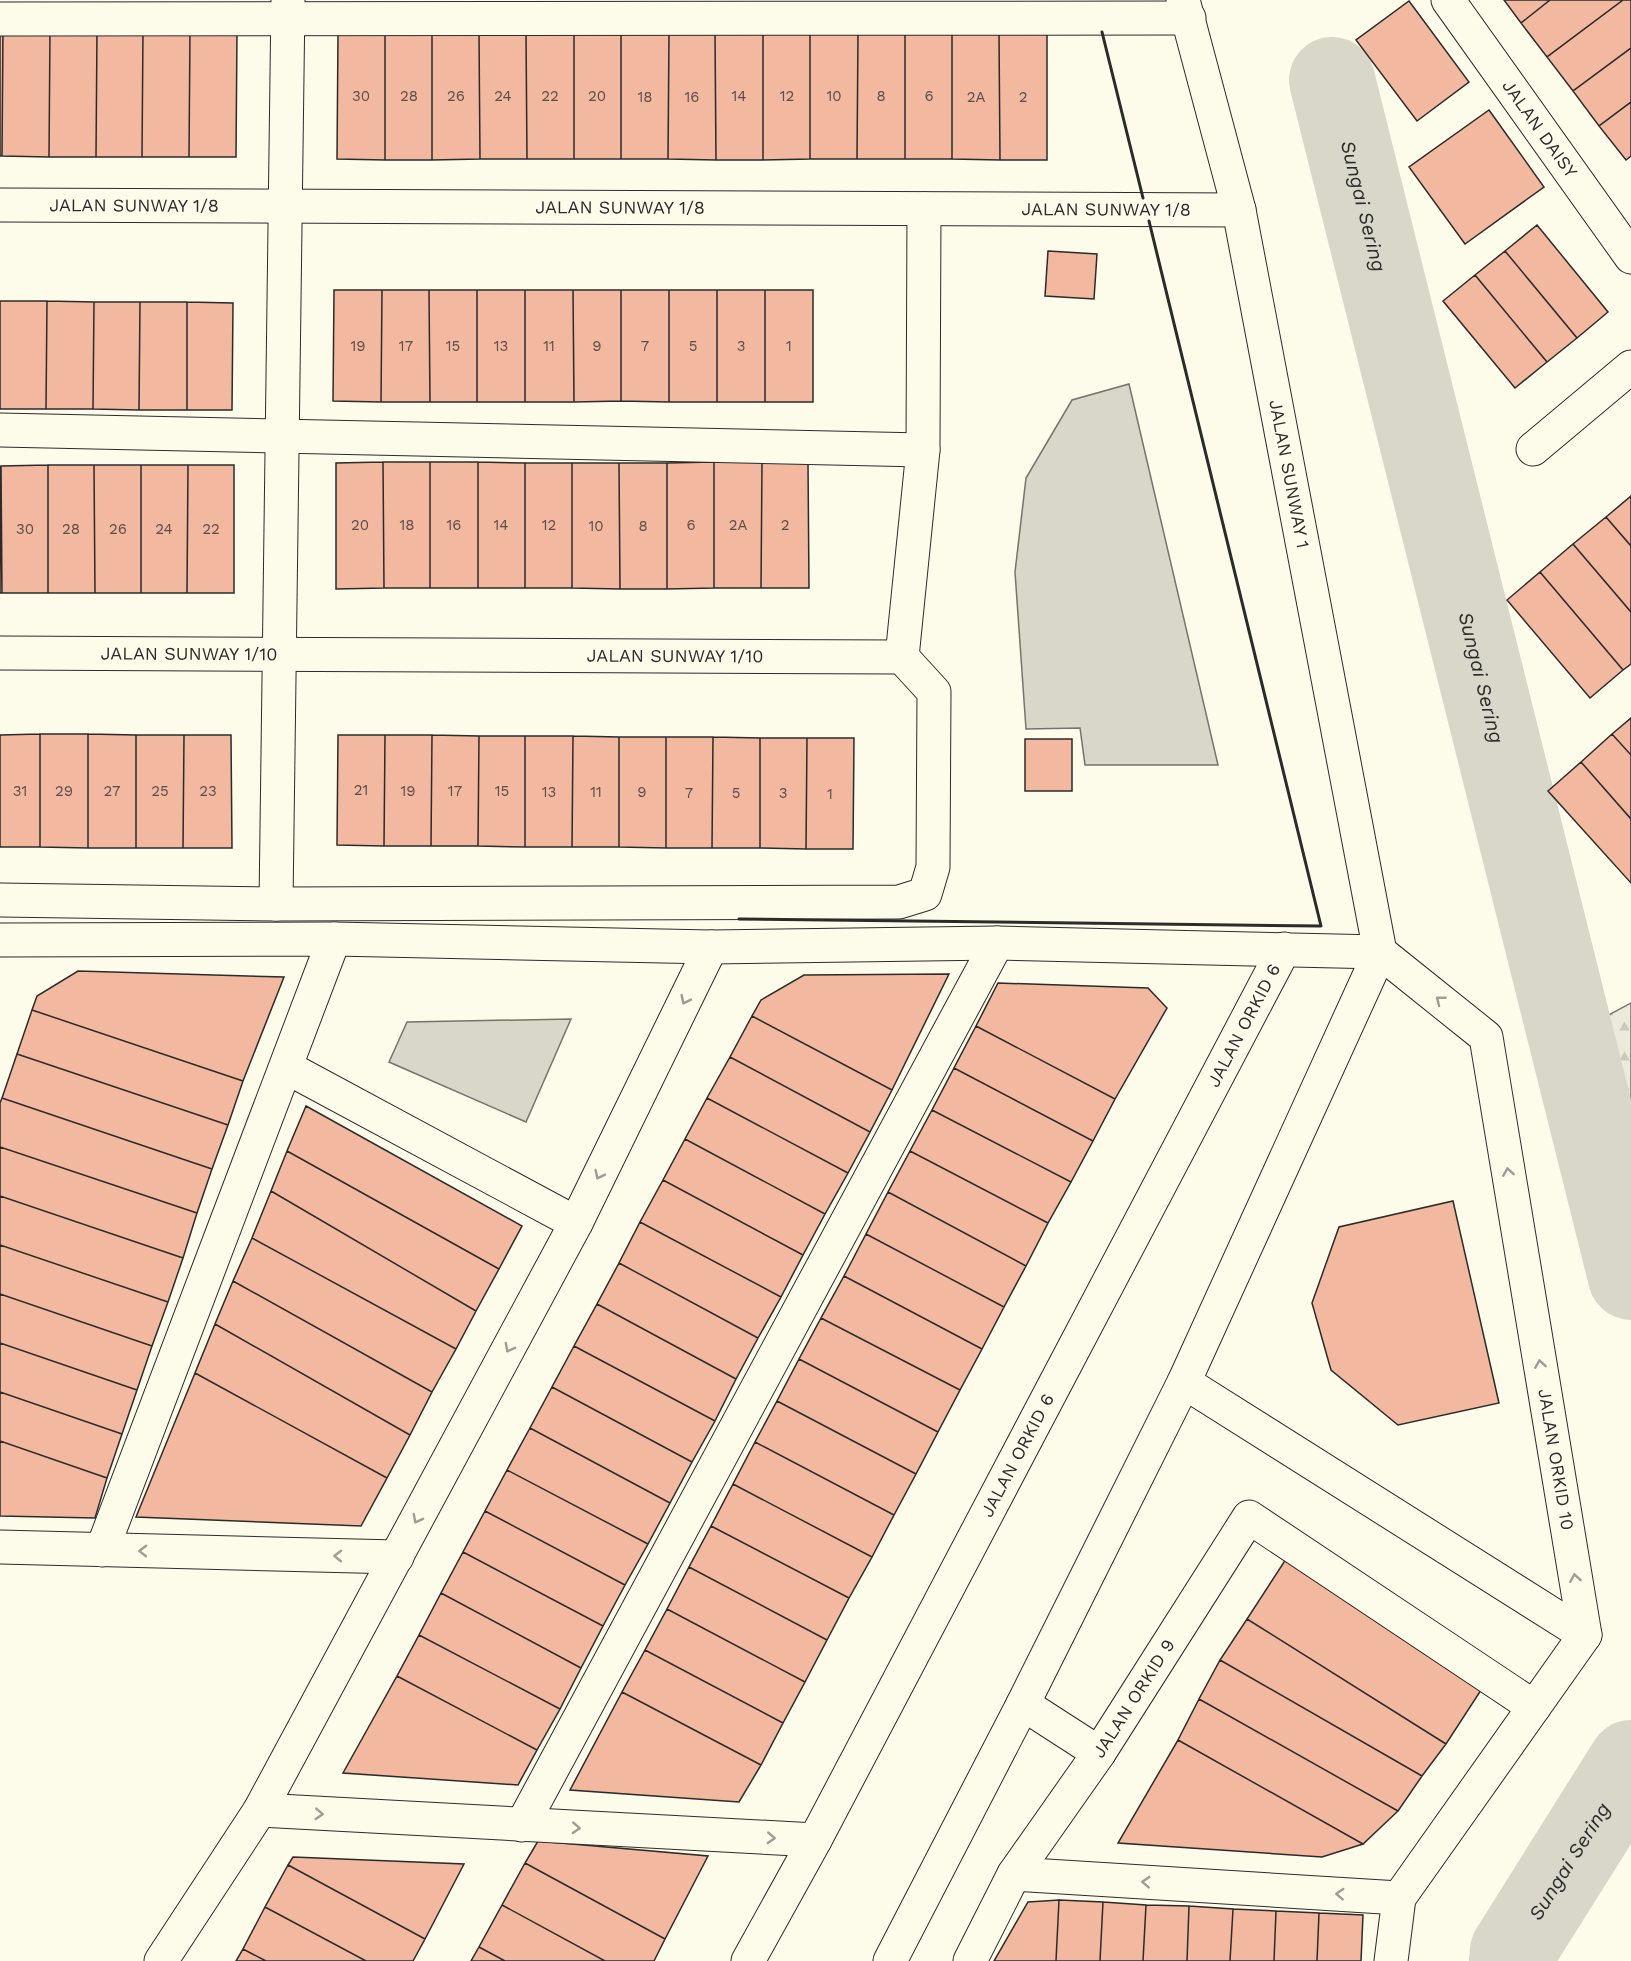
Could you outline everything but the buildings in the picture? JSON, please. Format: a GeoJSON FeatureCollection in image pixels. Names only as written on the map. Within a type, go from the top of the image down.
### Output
{"type":"FeatureCollection","features":[{"type":"Feature","properties":{"kind":"street","name":"JALAN DAISY"},"geometry":{"type":"LineString","coordinates":[[1448,0],[1631,257]]}},
{"type":"Feature","properties":{"kind":"street"},"geometry":{"type":"LineString","coordinates":[[0,19],[288,10],[1186,9]]}},
{"type":"Feature","properties":{"kind":"street","name":"JALAN SUNWAY 1"},"geometry":{"type":"LineString","coordinates":[[1186,9],[1239,210],[1380,952]]}},
{"type":"Feature","properties":{"kind":"street"},"geometry":{"type":"LineString","coordinates":[[276,904],[288,10]]}},
{"type":"Feature","properties":{"kind":"street","name":"JALAN SUNWAY 1/8"},"geometry":{"type":"LineString","coordinates":[[0,205],[1239,210]]}},
{"type":"Feature","properties":{"kind":"street"},"geometry":{"type":"LineString","coordinates":[[0,900],[276,904],[899,902],[925,894],[933,867],[934,692],[902,657],[923,450],[924,209]]}},
{"type":"Feature","properties":{"kind":"street"},"geometry":{"type":"LineString","coordinates":[[1533,448],[1631,367]]}},
{"type":"Feature","properties":{"kind":"street"},"geometry":{"type":"LineString","coordinates":[[0,430],[923,450]]}},
{"type":"Feature","properties":{"kind":"street","name":"JALAN SUNWAY 1/10"},"geometry":{"type":"LineString","coordinates":[[0,654],[902,657]]}},
{"type":"Feature","properties":{"kind":"street"},"geometry":{"type":"LineString","coordinates":[[102,1550],[334,939]]}},
{"type":"Feature","properties":{"kind":"street"},"geometry":{"type":"LineString","coordinates":[[0,940],[334,939],[711,947],[997,943],[1380,952],[1184,1382],[1023,1704],[890,1961]]}},
{"type":"Feature","properties":{"kind":"street"},"geometry":{"type":"LineString","coordinates":[[522,1825],[997,943]]}},
{"type":"Feature","properties":{"kind":"street"},"geometry":{"type":"LineString","coordinates":[[161,1961],[260,1810],[576,1223],[711,947]]}},
{"type":"Feature","properties":{"kind":"street","name":"JALAN ORKID 6"},"geometry":{"type":"LineString","coordinates":[[748,1961],[815,1840],[1284,949]]}},
{"type":"Feature","properties":{"kind":"street","name":"JALAN ORKID 10"},"geometry":{"type":"LineString","coordinates":[[1380,952],[1485,1037],[1585,1635]]}},
{"type":"Feature","properties":{"kind":"street"},"geometry":{"type":"LineString","coordinates":[[286,1067],[576,1223]]}},
{"type":"Feature","properties":{"kind":"street"},"geometry":{"type":"LineString","coordinates":[[1184,1382],[1585,1635],[1399,1898],[1391,1961]]}},
{"type":"Feature","properties":{"kind":"street","name":"JALAN ORKID 9"},"geometry":{"type":"LineString","coordinates":[[970,1961],[1014,1874],[1099,1753],[1249,1517],[1534,1707]]}},
{"type":"Feature","properties":{"kind":"street"},"geometry":{"type":"LineString","coordinates":[[0,1547],[397,1557]]}},
{"type":"Feature","properties":{"kind":"street"},"geometry":{"type":"LineString","coordinates":[[1023,1704],[1099,1753]]}},
{"type":"Feature","properties":{"kind":"street"},"geometry":{"type":"LineString","coordinates":[[260,1810],[815,1840]]}},
{"type":"Feature","properties":{"kind":"street"},"geometry":{"type":"LineString","coordinates":[[1014,1874],[1399,1898]]}},
{"type":"Feature","properties":{"kind":"green space"},"geometry":{"type":"Polygon","coordinates":[[[1631,1003],[1631,1184],[1590,1025],[1631,1003]]]}},
{"type":"Feature","properties":{"kind":"shaded area"},"geometry":{"type":"Polygon","coordinates":[[[1129,384],[1218,765],[1085,765],[1080,728],[1026,729],[1015,572],[1026,478],[1072,400],[1129,384]]]}},
{"type":"Feature","properties":{"kind":"shaded area"},"geometry":{"type":"Polygon","coordinates":[[[571,1019],[526,1122],[389,1062],[407,1022],[571,1019]]]}},
{"type":"Feature","properties":{"kind":"waterway","name":"Sungai Sering"},"geometry":{"type":"LineString","coordinates":[[1332,80],[1631,1277]]}},
{"type":"Feature","properties":{"kind":"waterway","name":"Sungai Sering"},"geometry":{"type":"LineString","coordinates":[[1512,1961],[1513,1951],[1631,1763]]}},
{"type":"Feature","properties":{"kind":"wall"},"geometry":{"type":"LineString","coordinates":[[1102,32],[1143,198]]}},
{"type":"Feature","properties":{"kind":"wall"},"geometry":{"type":"LineString","coordinates":[[739,919],[1321,926],[1149,221]]}}]}
